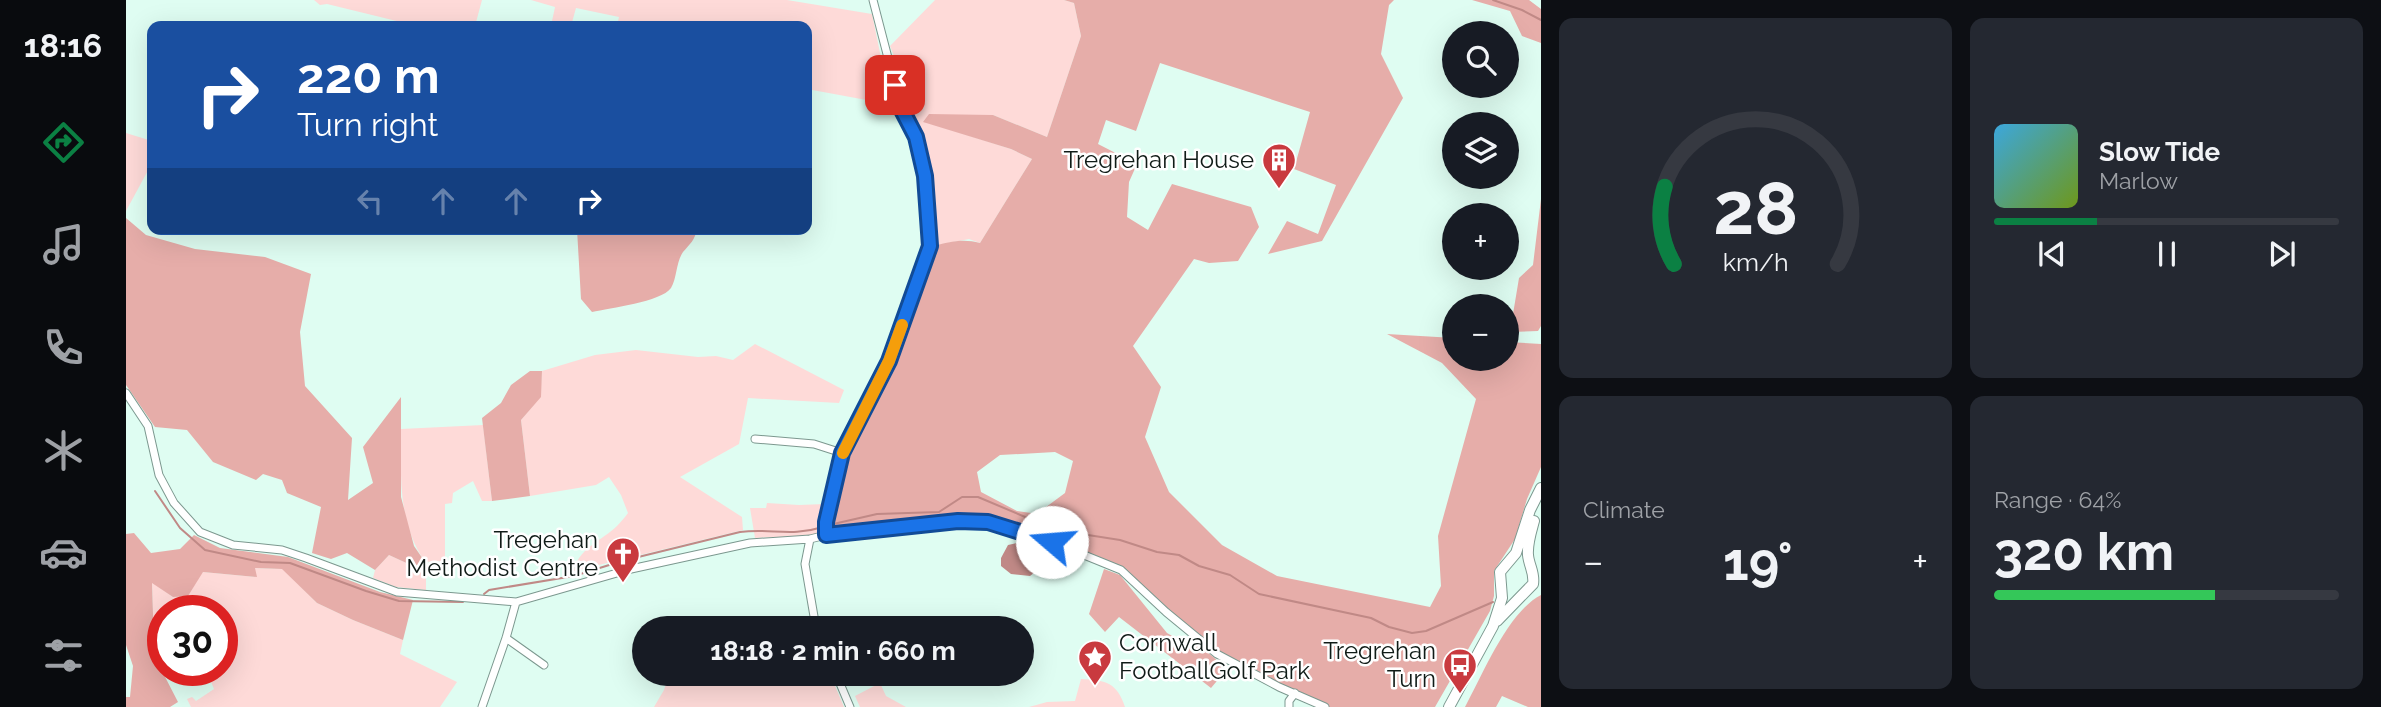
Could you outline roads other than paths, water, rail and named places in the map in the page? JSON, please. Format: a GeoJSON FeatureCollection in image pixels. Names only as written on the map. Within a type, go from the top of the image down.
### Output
{"type":"FeatureCollection","features":[{"type":"Feature","properties":{"kind":"highway"},"geometry":{"type":"LineString","coordinates":[[1449,707],[1493,626],[1502,597],[1500,572],[1516,553],[1530,510],[1541,488]]}},
{"type":"Feature","properties":{"kind":"highway"},"geometry":{"type":"LineString","coordinates":[[1493,626],[1533,584],[1528,547],[1541,488]]}},
{"type":"Feature","properties":{"kind":"highway"},"geometry":{"type":"LineString","coordinates":[[1507,563],[1520,560],[1531,568]]}},
{"type":"Feature","properties":{"kind":"highway"},"geometry":{"type":"LineString","coordinates":[[1501,585],[1509,592],[1521,594]]}},
{"type":"Feature","properties":{"kind":"street"},"geometry":{"type":"LineString","coordinates":[[826,529],[842,453],[889,361],[930,246],[925,176],[916,137],[901,108],[873,0]]}},
{"type":"Feature","properties":{"kind":"street"},"geometry":{"type":"LineString","coordinates":[[126,393],[148,426],[159,475],[174,503],[200,532],[233,545],[282,550],[397,592],[516,602],[631,569],[737,546],[810,539],[826,529],[958,521],[988,522],[1052,542],[1121,570],[1217,654],[1325,707]]}},
{"type":"Feature","properties":{"kind":"street"},"geometry":{"type":"LineString","coordinates":[[755,439],[814,444],[842,453]]}},
{"type":"Feature","properties":{"kind":"street"},"geometry":{"type":"LineString","coordinates":[[810,539],[805,564],[814,616]]}},
{"type":"Feature","properties":{"kind":"street"},"geometry":{"type":"LineString","coordinates":[[482,707],[516,602]]}},
{"type":"Feature","properties":{"kind":"street"},"geometry":{"type":"LineString","coordinates":[[506,638],[544,665]]}},
{"type":"Feature","properties":{"kind":"street"},"geometry":{"type":"LineString","coordinates":[[841,686],[850,707]]}},
{"type":"Feature","properties":{"kind":"street"},"geometry":{"type":"LineString","coordinates":[[1289,707],[1294,693]]}},
{"type":"Feature","properties":{"kind":"waterway"},"geometry":{"type":"LineString","coordinates":[[1493,0],[1541,20]]}},
{"type":"Feature","properties":{"kind":"waterway"},"geometry":{"type":"LineString","coordinates":[[155,491],[180,528],[205,550],[261,562],[290,563],[399,601],[463,602]]}},
{"type":"Feature","properties":{"kind":"waterway"},"geometry":{"type":"LineString","coordinates":[[829,525],[877,514],[939,512],[962,497],[978,497],[1056,530],[1120,540],[1157,552],[1179,555],[1199,566],[1230,575],[1259,594],[1371,618],[1389,627],[1412,633],[1426,631],[1493,602]]}},
{"type":"Feature","properties":{"kind":"waterway"},"geometry":{"type":"LineString","coordinates":[[484,594],[489,590],[574,576],[622,561],[740,532],[791,532],[823,527]]}},
{"type":"Feature","properties":{"kind":"place","name":"Tregrehan House"},"geometry":{"type":"Point","coordinates":[1279,190]}},
{"type":"Feature","properties":{"kind":"place","name":"Tregehan Methodist Centre"},"geometry":{"type":"Point","coordinates":[623,584]}},
{"type":"Feature","properties":{"kind":"place","name":"Cornwall FootballGolf Park"},"geometry":{"type":"Point","coordinates":[1095,687]}},
{"type":"Feature","properties":{"kind":"place","name":"Tregrehan Turn"},"geometry":{"type":"Point","coordinates":[1460,695]}}]}
